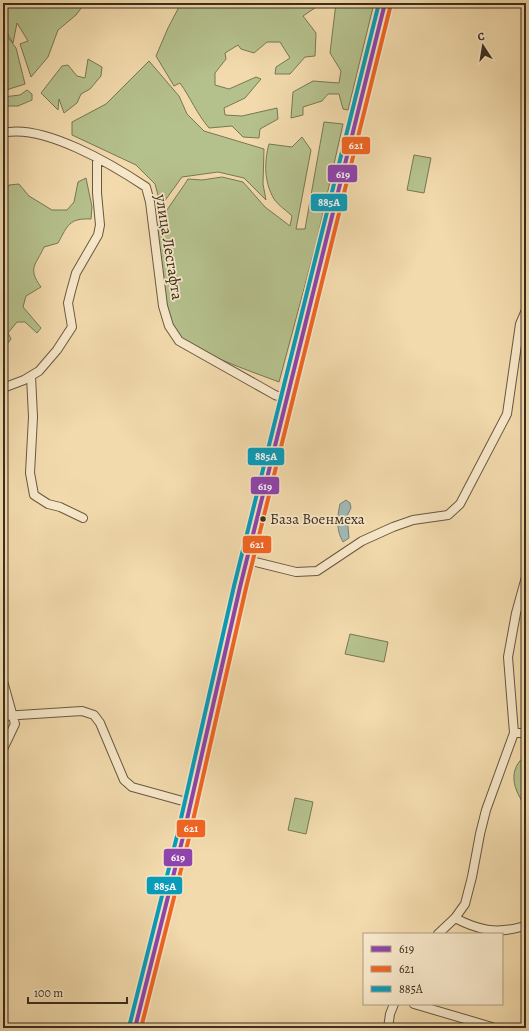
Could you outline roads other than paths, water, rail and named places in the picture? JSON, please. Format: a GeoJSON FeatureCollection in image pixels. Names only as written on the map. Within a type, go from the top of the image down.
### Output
{"type":"FeatureCollection","features":[{"type":"Feature","properties":{"kind":"main road"},"geometry":{"type":"LineString","coordinates":[[135,1028],[286,399],[385,3]]}},
{"type":"Feature","properties":{"kind":"street","name":"улица Лесгафта"},"geometry":{"type":"LineString","coordinates":[[3,133],[12,130],[37,133],[74,147],[118,168],[146,187],[150,202],[163,306],[169,326],[180,341],[275,395],[286,399]]}},
{"type":"Feature","properties":{"kind":"street"},"geometry":{"type":"LineString","coordinates":[[3,388],[39,371],[57,350],[72,327],[68,304],[71,291],[76,273],[98,236],[100,225],[97,193],[97,159]]}},
{"type":"Feature","properties":{"kind":"street"},"geometry":{"type":"LineString","coordinates":[[247,560],[296,572],[318,571],[362,541],[393,527],[413,520],[448,515],[460,504],[507,414],[520,324],[526,310]]}},
{"type":"Feature","properties":{"kind":"street"},"geometry":{"type":"LineString","coordinates":[[31,376],[33,417],[30,473],[34,495],[48,504],[60,507],[83,518]]}},
{"type":"Feature","properties":{"kind":"street"},"geometry":{"type":"LineString","coordinates":[[439,933],[455,918],[465,904],[486,810],[514,733],[508,657],[516,613],[526,577]]}},
{"type":"Feature","properties":{"kind":"street"},"geometry":{"type":"LineString","coordinates":[[3,682],[15,724],[3,749]]}},
{"type":"Feature","properties":{"kind":"street"},"geometry":{"type":"LineString","coordinates":[[3,716],[82,710],[94,715],[100,723],[124,780],[132,787],[190,803]]}},
{"type":"Feature","properties":{"kind":"street"},"geometry":{"type":"LineString","coordinates":[[514,733],[526,733]]}},
{"type":"Feature","properties":{"kind":"street"},"geometry":{"type":"LineString","coordinates":[[455,918],[472,927],[491,931],[510,930],[522,927]]}},
{"type":"Feature","properties":{"kind":"street"},"geometry":{"type":"LineString","coordinates":[[388,1028],[390,1014],[394,1005]]}},
{"type":"Feature","properties":{"kind":"street"},"geometry":{"type":"LineString","coordinates":[[417,1005],[492,1027]]}},
{"type":"Feature","properties":{"kind":"water"},"geometry":{"type":"Polygon","coordinates":[[[346,500],[350,503],[351,508],[347,516],[349,538],[343,542],[339,533],[338,519],[340,504],[346,500]]]}},
{"type":"Feature","properties":{"kind":"place","name":"База Военмеха"},"geometry":{"type":"Point","coordinates":[263,519]}}]}
